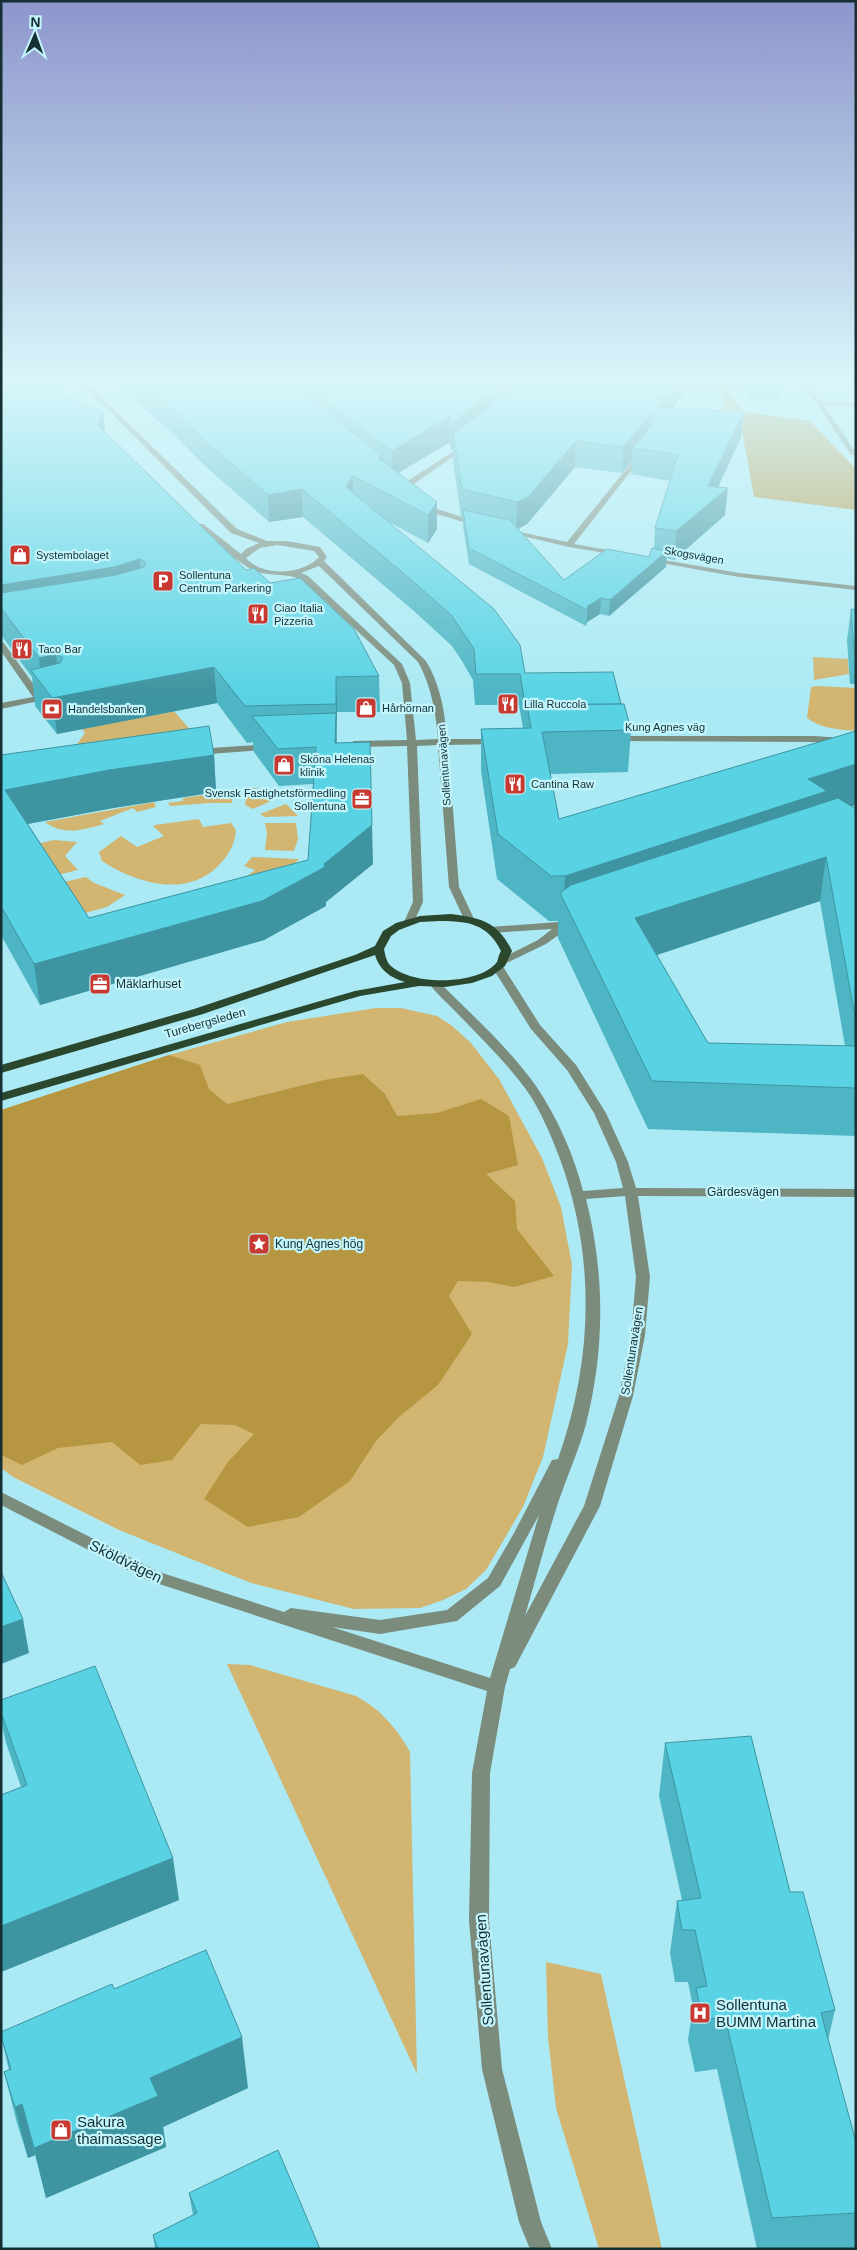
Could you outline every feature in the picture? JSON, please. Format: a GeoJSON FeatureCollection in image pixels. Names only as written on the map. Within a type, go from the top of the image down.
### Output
{"type":"FeatureCollection","features":[{"type":"Feature","properties":{"kind":"main road"},"geometry":{"type":"LineString","coordinates":[[378,949],[389,932],[409,922],[444,917],[470,921],[499,936],[505,946],[505,955],[500,964]]}},
{"type":"Feature","properties":{"kind":"main road","name":"Turebergsleden"},"geometry":{"type":"LineString","coordinates":[[1,1069],[275,986],[378,949],[385,965],[399,976],[436,985],[469,982],[487,975],[500,964]]}},
{"type":"Feature","properties":{"kind":"main road","name":"Turebergsleden"},"geometry":{"type":"LineString","coordinates":[[1,1097],[360,993],[418,982]]}},
{"type":"Feature","properties":{"kind":"street"},"geometry":{"type":"LineString","coordinates":[[185,483],[234,531],[267,544]]}},
{"type":"Feature","properties":{"kind":"street"},"geometry":{"type":"LineString","coordinates":[[401,489],[410,483]]}},
{"type":"Feature","properties":{"kind":"street"},"geometry":{"type":"LineString","coordinates":[[569,545],[619,483]]}},
{"type":"Feature","properties":{"kind":"street"},"geometry":{"type":"LineString","coordinates":[[393,484],[401,489],[409,498]]}},
{"type":"Feature","properties":{"kind":"street"},"geometry":{"type":"LineString","coordinates":[[417,503],[424,508],[492,528]]}},
{"type":"Feature","properties":{"kind":"street"},"geometry":{"type":"LineString","coordinates":[[191,516],[211,536],[242,558],[245,564],[253,568],[268,572],[291,572],[304,570],[320,562]]}},
{"type":"Feature","properties":{"kind":"street"},"geometry":{"type":"LineString","coordinates":[[502,530],[625,555]]}},
{"type":"Feature","properties":{"kind":"street","name":"Sollentunavägen"},"geometry":{"type":"LineString","coordinates":[[267,544],[293,543],[317,549],[322,554],[320,562],[422,661],[430,675],[441,719],[454,887],[470,921]]}},
{"type":"Feature","properties":{"kind":"street"},"geometry":{"type":"LineString","coordinates":[[242,558],[247,551],[267,544]]}},
{"type":"Feature","properties":{"kind":"street","name":"Skogsvägen"},"geometry":{"type":"LineString","coordinates":[[644,558],[739,575],[856,588]]}},
{"type":"Feature","properties":{"kind":"street"},"geometry":{"type":"LineString","coordinates":[[291,572],[305,578],[398,664],[406,683],[412,743],[418,902],[409,922]]}},
{"type":"Feature","properties":{"kind":"street"},"geometry":{"type":"LineString","coordinates":[[1,645],[39,698]]}},
{"type":"Feature","properties":{"kind":"street"},"geometry":{"type":"LineString","coordinates":[[1,706],[54,695]]}},
{"type":"Feature","properties":{"kind":"street","name":"Kung Agnes väg"},"geometry":{"type":"LineString","coordinates":[[606,740],[814,739],[854,742]]}},
{"type":"Feature","properties":{"kind":"street"},"geometry":{"type":"LineString","coordinates":[[348,744],[510,741]]}},
{"type":"Feature","properties":{"kind":"street"},"geometry":{"type":"LineString","coordinates":[[186,753],[225,748],[282,746]]}},
{"type":"Feature","properties":{"kind":"street"},"geometry":{"type":"LineString","coordinates":[[500,964],[542,942],[564,926],[582,920]]}},
{"type":"Feature","properties":{"kind":"street"},"geometry":{"type":"LineString","coordinates":[[490,930],[530,926],[564,926]]}},
{"type":"Feature","properties":{"kind":"street","name":"Sollentunavägen"},"geometry":{"type":"LineString","coordinates":[[496,1687],[592,1506],[626,1396],[638,1335],[643,1277],[631,1192],[622,1162],[600,1112],[572,1068],[535,1027],[500,964]]}},
{"type":"Feature","properties":{"kind":"street","name":"Sollentunavägen"},"geometry":{"type":"LineString","coordinates":[[436,985],[505,1056],[531,1088],[557,1135],[578,1195],[587,1230],[594,1291],[590,1357],[578,1424],[550,1504],[496,1687],[481,1773],[479,1921],[492,2069],[530,2222],[541,2249]]}},
{"type":"Feature","properties":{"kind":"street","name":"Gärdesvägen"},"geometry":{"type":"LineString","coordinates":[[578,1195],[631,1192],[856,1193]]}},
{"type":"Feature","properties":{"kind":"street","name":"Sollentunavägen"},"geometry":{"type":"LineString","coordinates":[[451,1616],[494,1582],[522,1535],[578,1424]]}},
{"type":"Feature","properties":{"kind":"street","name":"Sköldvägen"},"geometry":{"type":"LineString","coordinates":[[1,1498],[153,1576],[496,1687]]}},
{"type":"Feature","properties":{"kind":"street","name":"Sköldvägen"},"geometry":{"type":"LineString","coordinates":[[257,1610],[380,1627],[451,1616]]}},
{"type":"Feature","properties":{"kind":"shaded area"},"geometry":{"type":"Polygon","coordinates":[[[751,483],[856,483],[856,510],[754,497],[751,483]]]}},
{"type":"Feature","properties":{"kind":"shaded area"},"geometry":{"type":"Polygon","coordinates":[[[813,657],[848,659],[849,674],[814,680],[813,657]]]}},
{"type":"Feature","properties":{"kind":"shaded area"},"geometry":{"type":"Polygon","coordinates":[[[811,687],[856,688],[856,731],[824,726],[807,718],[811,687]]]}},
{"type":"Feature","properties":{"kind":"shaded area"},"geometry":{"type":"Polygon","coordinates":[[[174,711],[193,733],[72,751],[85,733],[82,729],[174,711]]]}},
{"type":"Feature","properties":{"kind":"shaded area"},"geometry":{"type":"Polygon","coordinates":[[[248,788],[287,794],[253,809],[245,805],[248,788]]]}},
{"type":"Feature","properties":{"kind":"shaded area"},"geometry":{"type":"Polygon","coordinates":[[[218,790],[234,791],[232,803],[170,806],[168,803],[183,801],[183,798],[217,793],[218,790]]]}},
{"type":"Feature","properties":{"kind":"shaded area"},"geometry":{"type":"Polygon","coordinates":[[[154,802],[156,807],[137,812],[133,808],[100,821],[104,824],[81,830],[59,829],[45,822],[154,802]]]}},
{"type":"Feature","properties":{"kind":"shaded area"},"geometry":{"type":"Polygon","coordinates":[[[286,804],[298,816],[265,817],[260,814],[286,804]]]}},
{"type":"Feature","properties":{"kind":"shaded area"},"geometry":{"type":"Polygon","coordinates":[[[199,819],[203,827],[231,823],[236,830],[234,841],[228,854],[217,867],[204,877],[176,885],[160,884],[130,876],[102,861],[99,852],[121,836],[137,847],[164,836],[153,826],[155,825],[199,819]]]}},
{"type":"Feature","properties":{"kind":"shaded area"},"geometry":{"type":"Polygon","coordinates":[[[265,823],[296,823],[298,839],[294,851],[265,850],[267,833],[265,823]]]}},
{"type":"Feature","properties":{"kind":"shaded area"},"geometry":{"type":"Polygon","coordinates":[[[54,840],[77,842],[65,856],[78,870],[53,876],[32,845],[54,840]]]}},
{"type":"Feature","properties":{"kind":"shaded area"},"geometry":{"type":"Polygon","coordinates":[[[252,857],[299,859],[286,874],[228,890],[255,870],[244,866],[252,857]]]}},
{"type":"Feature","properties":{"kind":"shaded area"},"geometry":{"type":"Polygon","coordinates":[[[86,877],[94,883],[125,895],[107,907],[78,915],[55,884],[86,877]]]}},
{"type":"Feature","properties":{"kind":"shaded area"},"geometry":{"type":"Polygon","coordinates":[[[376,1008],[401,1008],[437,1016],[451,1025],[471,1043],[499,1079],[542,1158],[561,1207],[572,1265],[568,1344],[543,1457],[523,1507],[486,1570],[466,1589],[420,1608],[354,1609],[251,1583],[119,1530],[13,1477],[1,1468],[1,1110],[169,1055],[287,1022],[376,1008]]]}},
{"type":"Feature","properties":{"kind":"shaded area"},"geometry":{"type":"Polygon","coordinates":[[[169,1055],[200,1065],[209,1089],[227,1104],[324,1080],[363,1074],[385,1094],[397,1116],[437,1113],[481,1099],[509,1116],[518,1165],[486,1174],[515,1201],[517,1229],[554,1276],[514,1287],[489,1282],[458,1281],[449,1296],[472,1334],[438,1385],[400,1416],[376,1441],[350,1481],[299,1517],[248,1527],[204,1499],[228,1462],[254,1434],[235,1425],[201,1424],[172,1460],[140,1465],[112,1442],[58,1448],[22,1465],[1,1455],[1,1110],[169,1055]]]}},
{"type":"Feature","properties":{"kind":"shaded area"},"geometry":{"type":"Polygon","coordinates":[[[227,1664],[250,1665],[356,1696],[373,1707],[387,1720],[410,1752],[417,2074],[227,1664]]]}},
{"type":"Feature","properties":{"kind":"shaded area"},"geometry":{"type":"Polygon","coordinates":[[[546,1962],[601,1974],[662,2249],[599,2249],[556,2108],[548,2037],[546,1962]]]}},
{"type":"Feature","properties":{"kind":"building"},"geometry":{"type":"Polygon","coordinates":[[[1,483],[157,483],[246,570],[254,568],[270,583],[300,578],[354,629],[379,676],[336,677],[336,704],[245,706],[214,667],[52,698],[31,670],[60,663],[63,658],[56,654],[39,658],[1,608],[1,593],[116,575],[144,567],[146,563],[140,559],[114,567],[1,585],[1,483]]]}},
{"type":"Feature","properties":{"kind":"building"},"geometry":{"type":"Polygon","coordinates":[[[254,483],[349,483],[346,487],[494,609],[520,645],[525,673],[613,672],[621,704],[525,705],[520,674],[476,674],[474,649],[452,616],[302,489],[268,495],[254,483]]]}},
{"type":"Feature","properties":{"kind":"building"},"geometry":{"type":"Polygon","coordinates":[[[366,483],[412,483],[437,502],[428,515],[366,483]]]}},
{"type":"Feature","properties":{"kind":"building"},"geometry":{"type":"Polygon","coordinates":[[[461,483],[540,483],[528,497],[517,502],[462,489],[461,483]]]}},
{"type":"Feature","properties":{"kind":"building"},"geometry":{"type":"Polygon","coordinates":[[[669,483],[709,483],[708,486],[728,488],[676,531],[655,528],[669,483]]]}},
{"type":"Feature","properties":{"kind":"building"},"geometry":{"type":"Polygon","coordinates":[[[463,510],[510,520],[564,580],[607,549],[649,557],[652,548],[667,551],[610,600],[601,598],[588,606],[587,610],[469,548],[463,510]]]}},
{"type":"Feature","properties":{"kind":"building"},"geometry":{"type":"Polygon","coordinates":[[[851,609],[856,610],[856,652],[854,652],[851,609]]]}},
{"type":"Feature","properties":{"kind":"building"},"geometry":{"type":"Polygon","coordinates":[[[624,704],[631,730],[542,732],[559,819],[856,731],[856,764],[808,779],[827,791],[565,876],[551,876],[498,834],[481,729],[531,728],[527,705],[624,704]]]}},
{"type":"Feature","properties":{"kind":"building"},"geometry":{"type":"Polygon","coordinates":[[[336,713],[335,743],[370,742],[372,825],[324,864],[325,867],[262,901],[34,964],[1,906],[1,755],[209,726],[214,755],[109,770],[5,790],[89,918],[308,860],[316,747],[278,749],[252,716],[336,713]]]}},
{"type":"Feature","properties":{"kind":"building"},"geometry":{"type":"Polygon","coordinates":[[[838,798],[856,809],[856,1022],[826,857],[635,918],[708,1043],[856,1046],[856,1088],[652,1081],[560,893],[571,885],[838,798]]]}},
{"type":"Feature","properties":{"kind":"building"},"geometry":{"type":"Polygon","coordinates":[[[1,1572],[23,1619],[1,1627],[1,1572]]]}},
{"type":"Feature","properties":{"kind":"building"},"geometry":{"type":"Polygon","coordinates":[[[95,1666],[173,1858],[1,1926],[1,1795],[27,1785],[1,1712],[1,1700],[95,1666]]]}},
{"type":"Feature","properties":{"kind":"building"},"geometry":{"type":"Polygon","coordinates":[[[751,1736],[790,1892],[803,1892],[835,2010],[821,2013],[856,2142],[856,2213],[772,2218],[725,2017],[703,2020],[696,1988],[707,1986],[695,1930],[682,1930],[677,1901],[701,1898],[665,1743],[751,1736]]]}},
{"type":"Feature","properties":{"kind":"building"},"geometry":{"type":"Polygon","coordinates":[[[206,1950],[242,2037],[150,2078],[158,2096],[34,2148],[22,2104],[15,2107],[4,2072],[11,2069],[1,2032],[112,1984],[114,1989],[206,1950]]]}},
{"type":"Feature","properties":{"kind":"building"},"geometry":{"type":"Polygon","coordinates":[[[278,2150],[320,2249],[158,2249],[153,2235],[197,2213],[189,2193],[278,2150]]]}},
{"type":"Feature","properties":{"kind":"place","name":"Systembolaget"},"geometry":{"type":"Point","coordinates":[20,555]}},
{"type":"Feature","properties":{"kind":"place","name":"Sollentuna Centrum Parkering"},"geometry":{"type":"Point","coordinates":[163,581]}},
{"type":"Feature","properties":{"kind":"place","name":"Ciao Italia Pizzeria"},"geometry":{"type":"Point","coordinates":[258,614]}},
{"type":"Feature","properties":{"kind":"place","name":"Taco Bar"},"geometry":{"type":"Point","coordinates":[22,649]}},
{"type":"Feature","properties":{"kind":"place","name":"Lilla Ruccola"},"geometry":{"type":"Point","coordinates":[508,704]}},
{"type":"Feature","properties":{"kind":"place","name":"Hårhörnan"},"geometry":{"type":"Point","coordinates":[366,708]}},
{"type":"Feature","properties":{"kind":"place","name":"Handelsbanken"},"geometry":{"type":"Point","coordinates":[52,709]}},
{"type":"Feature","properties":{"kind":"place","name":"Sköna Helenas klinik"},"geometry":{"type":"Point","coordinates":[284,765]}},
{"type":"Feature","properties":{"kind":"place","name":"Cantina Raw"},"geometry":{"type":"Point","coordinates":[515,784]}},
{"type":"Feature","properties":{"kind":"place","name":"Svensk Fastighetsförmedling Sollentuna"},"geometry":{"type":"Point","coordinates":[362,799]}},
{"type":"Feature","properties":{"kind":"place","name":"Mäklarhuset"},"geometry":{"type":"Point","coordinates":[100,984]}},
{"type":"Feature","properties":{"kind":"place","name":"Kung Agnes hög"},"geometry":{"type":"Point","coordinates":[259,1244]}},
{"type":"Feature","properties":{"kind":"place","name":"Sollentuna BUMM Martina"},"geometry":{"type":"Point","coordinates":[700,2013]}},
{"type":"Feature","properties":{"kind":"place","name":"Sakura thaimassage"},"geometry":{"type":"Point","coordinates":[61,2130]}}]}
